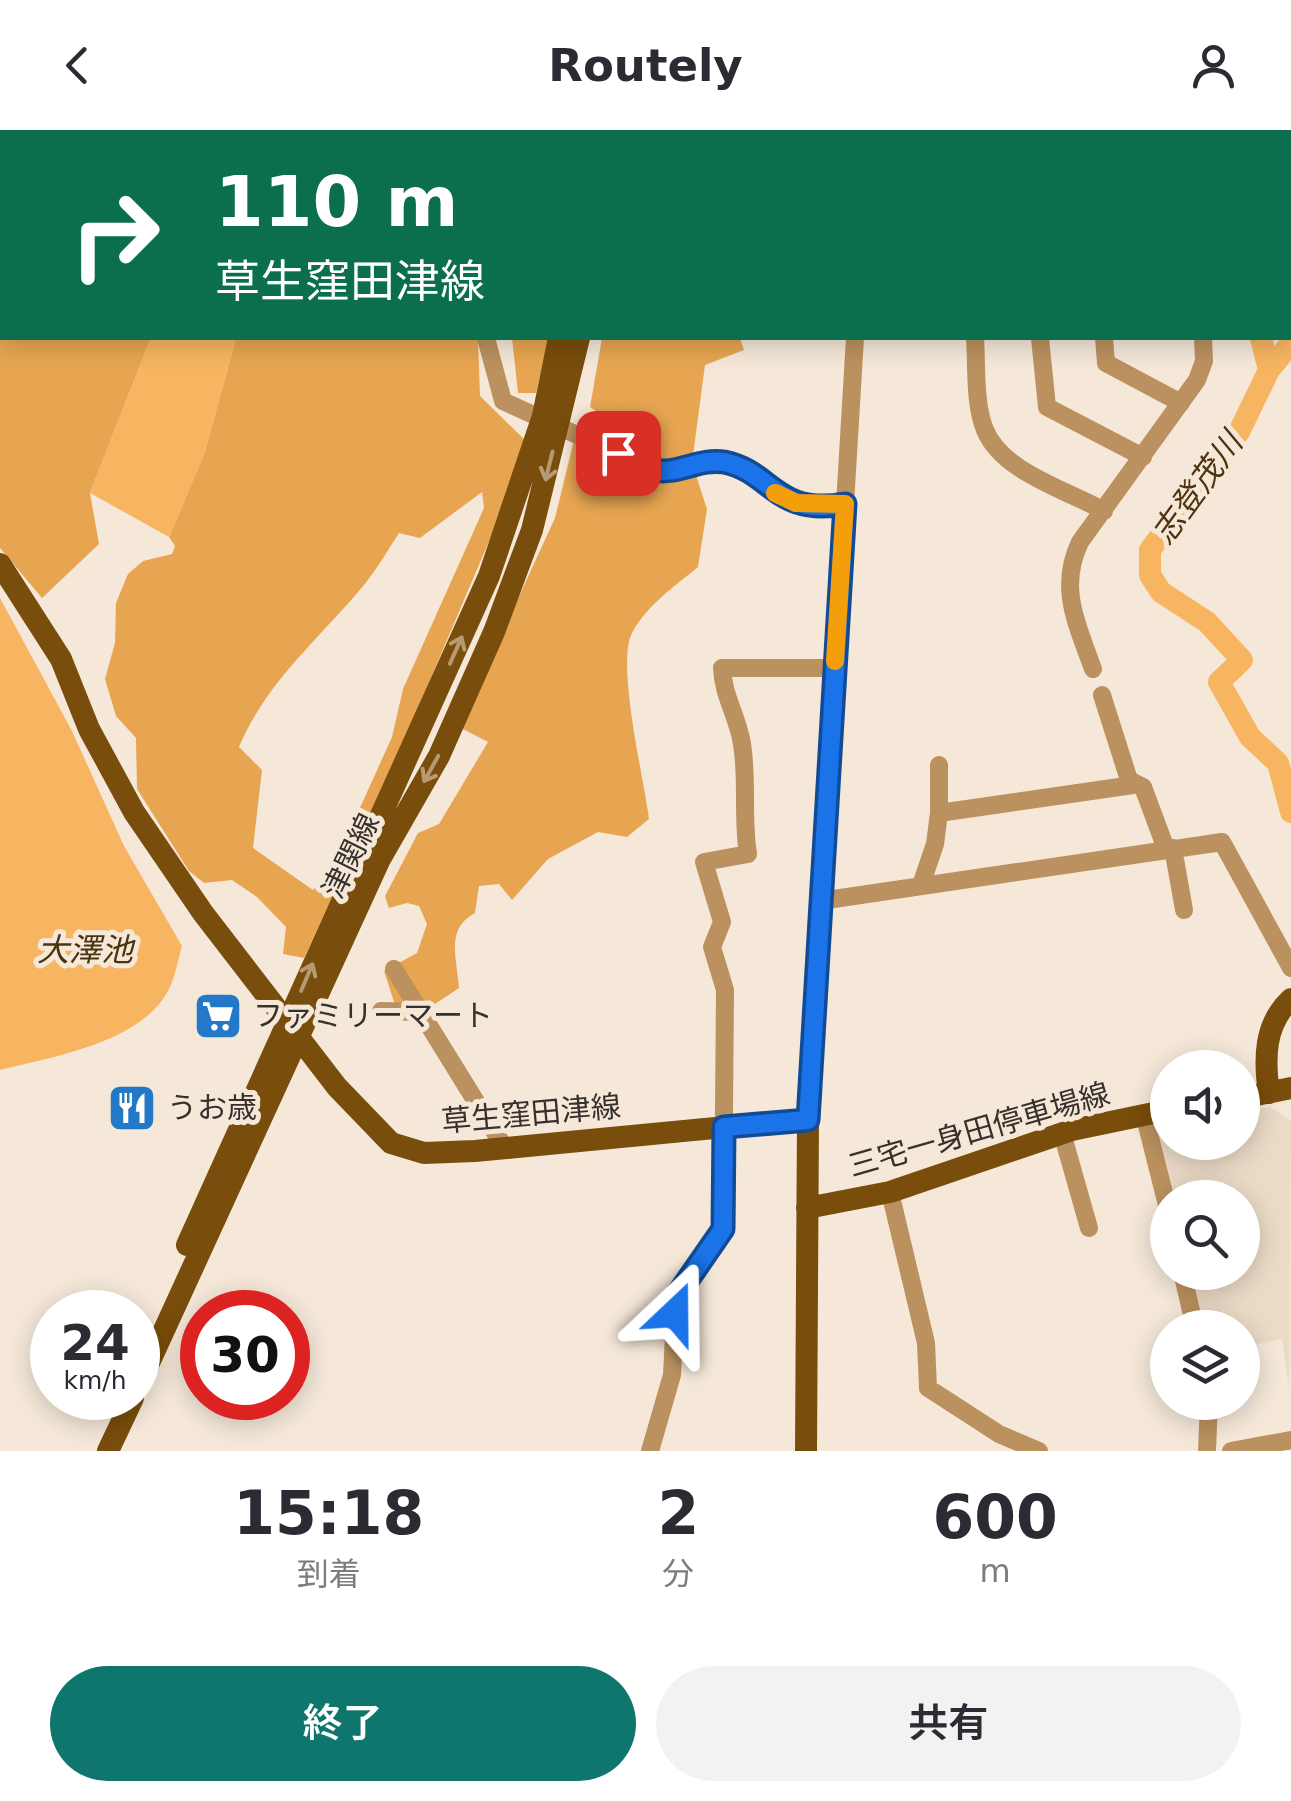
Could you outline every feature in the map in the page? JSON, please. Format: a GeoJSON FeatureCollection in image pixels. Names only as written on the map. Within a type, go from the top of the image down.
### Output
{"type":"FeatureCollection","features":[{"type":"Feature","properties":{"kind":"main road","name":"津関線"},"geometry":{"type":"LineString","coordinates":[[551,420],[559,340]]}},
{"type":"Feature","properties":{"kind":"main road","name":"津関線"},"geometry":{"type":"LineString","coordinates":[[160,1337],[488,576],[551,420],[578,340]]}},
{"type":"Feature","properties":{"kind":"main road","name":"草生窪田津線"},"geometry":{"type":"LineString","coordinates":[[0,564],[61,659],[89,730],[134,812],[202,913],[359,1112],[391,1144],[424,1153],[808,1120]]}},
{"type":"Feature","properties":{"kind":"main road"},"geometry":{"type":"LineString","coordinates":[[1280,1091],[1264,1062],[1272,1023],[1291,999]]}},
{"type":"Feature","properties":{"kind":"main road","name":"津関線"},"geometry":{"type":"LineString","coordinates":[[160,1308],[294,1032]]}},
{"type":"Feature","properties":{"kind":"main road","name":"三宅一身田停車場線"},"geometry":{"type":"LineString","coordinates":[[806,1208],[890,1192],[1062,1133],[1150,1113]]}},
{"type":"Feature","properties":{"kind":"main road"},"geometry":{"type":"LineString","coordinates":[[806,1451],[808,1120]]}},
{"type":"Feature","properties":{"kind":"main road"},"geometry":{"type":"LineString","coordinates":[[93,1451],[107,1420]]}},
{"type":"Feature","properties":{"kind":"main road"},"geometry":{"type":"LineString","coordinates":[[108,1451],[123,1420]]}},
{"type":"Feature","properties":{"kind":"street"},"geometry":{"type":"LineString","coordinates":[[486,340],[491,368],[504,401],[656,471],[703,460],[722,462],[746,468],[781,498],[796,503],[845,504]]}},
{"type":"Feature","properties":{"kind":"street"},"geometry":{"type":"LineString","coordinates":[[808,1120],[855,340]]}},
{"type":"Feature","properties":{"kind":"street"},"geometry":{"type":"LineString","coordinates":[[975,340],[983,423],[996,448],[1012,462],[1104,511]]}},
{"type":"Feature","properties":{"kind":"street"},"geometry":{"type":"LineString","coordinates":[[1040,340],[1047,407],[1143,457]]}},
{"type":"Feature","properties":{"kind":"street"},"geometry":{"type":"LineString","coordinates":[[1104,340],[1106,363],[1182,403]]}},
{"type":"Feature","properties":{"kind":"street"},"geometry":{"type":"LineString","coordinates":[[1093,669],[1068,585],[1080,542],[1182,403],[1201,371],[1203,340]]}},
{"type":"Feature","properties":{"kind":"street"},"geometry":{"type":"LineString","coordinates":[[650,1451],[672,1375],[676,1297],[723,1229],[725,990],[712,948],[722,922],[704,862],[748,854],[742,821],[742,748],[723,689],[722,668],[835,668]]}},
{"type":"Feature","properties":{"kind":"street"},"geometry":{"type":"LineString","coordinates":[[1102,694],[1134,785]]}},
{"type":"Feature","properties":{"kind":"street"},"geometry":{"type":"LineString","coordinates":[[920,885],[935,844],[940,764]]}},
{"type":"Feature","properties":{"kind":"street"},"geometry":{"type":"LineString","coordinates":[[939,813],[1134,785],[1143,787],[1170,848],[1184,910]]}},
{"type":"Feature","properties":{"kind":"street"},"geometry":{"type":"LineString","coordinates":[[820,901],[854,900],[920,885],[1222,842],[1291,968]]}},
{"type":"Feature","properties":{"kind":"street"},"geometry":{"type":"LineString","coordinates":[[394,969],[504,1147]]}},
{"type":"Feature","properties":{"kind":"street"},"geometry":{"type":"LineString","coordinates":[[381,1011],[422,1012]]}},
{"type":"Feature","properties":{"kind":"street"},"geometry":{"type":"LineString","coordinates":[[1062,1133],[1089,1228]]}},
{"type":"Feature","properties":{"kind":"street"},"geometry":{"type":"LineString","coordinates":[[890,1192],[926,1343],[928,1388],[998,1434],[1039,1451]]}},
{"type":"Feature","properties":{"kind":"street"},"geometry":{"type":"LineString","coordinates":[[1207,1451],[1209,1420]]}},
{"type":"Feature","properties":{"kind":"street"},"geometry":{"type":"LineString","coordinates":[[1232,1451],[1291,1440]]}},
{"type":"Feature","properties":{"kind":"shaded area"},"geometry":{"type":"Polygon","coordinates":[[[0,340],[150,340],[90,493],[99,544],[42,598],[0,548],[0,340]]]}},
{"type":"Feature","properties":{"kind":"shaded area"},"geometry":{"type":"Polygon","coordinates":[[[235,340],[478,340],[480,396],[530,445],[404,741],[304,958],[283,954],[286,927],[257,897],[232,880],[204,883],[189,871],[137,789],[136,738],[116,716],[105,679],[115,643],[116,603],[128,574],[143,561],[172,554],[175,546],[169,537],[204,454],[235,340]],[[482,492],[420,538],[399,533],[364,585],[279,681],[239,747],[262,770],[253,848],[313,890],[330,874],[392,737],[403,689],[484,508],[482,492]]]}},
{"type":"Feature","properties":{"kind":"shaded area"},"geometry":{"type":"Polygon","coordinates":[[[512,340],[549,340],[536,393],[518,393],[512,340]]]}},
{"type":"Feature","properties":{"kind":"shaded area"},"geometry":{"type":"Polygon","coordinates":[[[602,340],[741,340],[744,350],[705,365],[692,463],[707,509],[698,567],[645,614],[632,633],[628,648],[629,695],[649,819],[627,837],[598,832],[548,859],[512,900],[499,884],[479,886],[475,913],[456,936],[459,988],[435,1004],[396,1008],[384,971],[417,953],[427,924],[419,906],[407,903],[389,908],[385,896],[418,833],[439,824],[488,742],[459,727],[555,518],[574,440],[597,433],[602,415],[590,407],[602,340]]]}},
{"type":"Feature","properties":{"kind":"shaded area"},"geometry":{"type":"Polygon","coordinates":[[[1270,1107],[1291,1121],[1289,1389],[1282,1339],[1260,1344],[1260,1310],[1194,1310],[1190,1290],[1260,1290],[1260,1180],[1164,1180],[1160,1160],[1260,1160],[1260,1109],[1270,1107]]]}},
{"type":"Feature","properties":{"kind":"water"},"geometry":{"type":"Polygon","coordinates":[[[150,340],[235,340],[204,454],[169,537],[90,493],[150,340]]]}},
{"type":"Feature","properties":{"kind":"water","name":"大澤池"},"geometry":{"type":"Polygon","coordinates":[[[0,598],[72,731],[124,846],[182,946],[168,991],[155,1009],[137,1023],[93,1045],[0,1070],[0,598]]]}},
{"type":"Feature","properties":{"kind":"waterway"},"geometry":{"type":"LineString","coordinates":[[1262,340],[1269,370]]}},
{"type":"Feature","properties":{"kind":"waterway","name":"志登茂川"},"geometry":{"type":"LineString","coordinates":[[1291,343],[1269,370],[1239,432],[1150,550],[1150,575],[1161,592],[1207,622],[1242,660],[1219,682],[1250,737],[1278,763],[1291,812]]}},
{"type":"Feature","properties":{"kind":"slow traffic"},"geometry":{"type":"LineString","coordinates":[[775,493],[796,503],[845,504],[835,661]]}},
{"type":"Feature","properties":{"kind":"place","name":"ファミリーマート"},"geometry":{"type":"Point","coordinates":[218,1016]}},
{"type":"Feature","properties":{"kind":"place","name":"うお歳"},"geometry":{"type":"Point","coordinates":[132,1108]}},
{"type":"Feature","properties":{"kind":"route"},"geometry":{"type":"LineString","coordinates":[[618,453],[656,471],[703,460],[722,462],[746,468],[781,498],[796,503],[845,504],[808,1120],[724,1127],[723,1229],[676,1297],[675,1313]]}}]}
